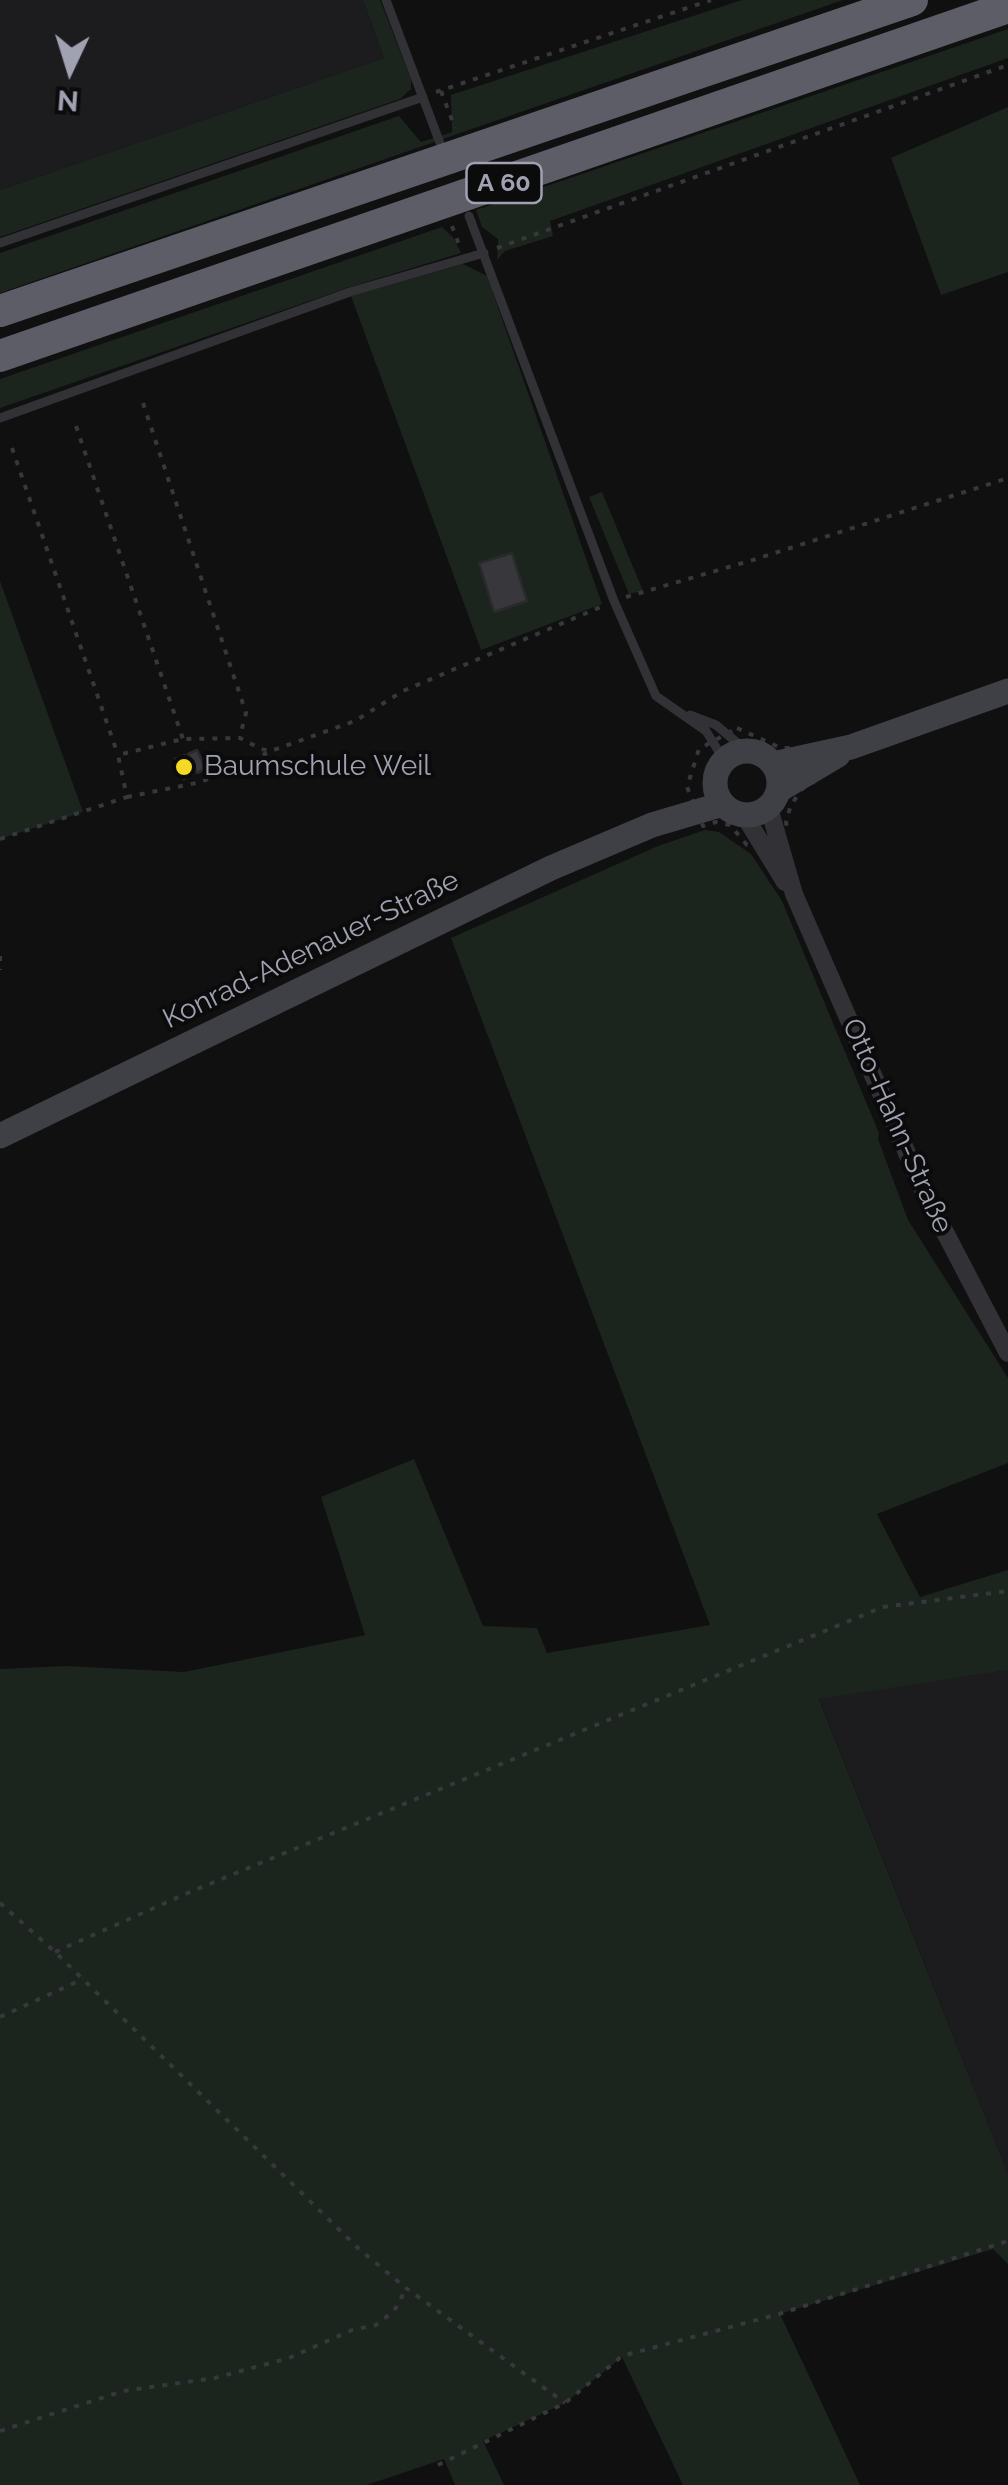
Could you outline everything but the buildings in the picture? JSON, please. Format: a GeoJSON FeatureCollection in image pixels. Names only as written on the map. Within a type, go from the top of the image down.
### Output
{"type":"FeatureCollection","features":[{"type":"Feature","properties":{"kind":"highway","name":"A 60"},"geometry":{"type":"LineString","coordinates":[[0,312],[452,147],[912,0]]}},
{"type":"Feature","properties":{"kind":"highway","name":"A 60"},"geometry":{"type":"LineString","coordinates":[[0,356],[456,210],[1008,8]]}},
{"type":"Feature","properties":{"kind":"main road","name":"Konrad-Adenauer-Straße"},"geometry":{"type":"LineString","coordinates":[[773,764],[851,747],[1008,691]]}},
{"type":"Feature","properties":{"kind":"main road","name":"Konrad-Adenauer-Straße"},"geometry":{"type":"LineString","coordinates":[[0,1136],[533,876],[652,825],[746,801],[851,747]]}},
{"type":"Feature","properties":{"kind":"main road"},"geometry":{"type":"LineString","coordinates":[[726,752],[766,757],[773,764],[780,780],[746,801],[716,777],[726,752]]}},
{"type":"Feature","properties":{"kind":"street","name":"Otto-Hahn-Straße"},"geometry":{"type":"LineString","coordinates":[[746,801],[763,850],[794,894],[924,1192],[1008,1353]]}},
{"type":"Feature","properties":{"kind":"lane"},"geometry":{"type":"LineString","coordinates":[[386,0],[423,97],[452,147]]}},
{"type":"Feature","properties":{"kind":"lane"},"geometry":{"type":"LineString","coordinates":[[0,243],[423,97]]}},
{"type":"Feature","properties":{"kind":"lane"},"geometry":{"type":"LineString","coordinates":[[456,210],[484,253],[614,601],[656,696],[706,730],[726,752]]}},
{"type":"Feature","properties":{"kind":"lane"},"geometry":{"type":"LineString","coordinates":[[0,418],[350,292],[484,253]]}},
{"type":"Feature","properties":{"kind":"lane"},"geometry":{"type":"LineString","coordinates":[[678,712],[716,724],[726,752]]}},
{"type":"Feature","properties":{"kind":"path"},"geometry":{"type":"LineString","coordinates":[[423,97],[712,0]]}},
{"type":"Feature","properties":{"kind":"path"},"geometry":{"type":"LineString","coordinates":[[484,253],[1008,65]]}},
{"type":"Feature","properties":{"kind":"path"},"geometry":{"type":"LineString","coordinates":[[441,91],[452,147]]}},
{"type":"Feature","properties":{"kind":"path"},"geometry":{"type":"LineString","coordinates":[[456,210],[464,258]]}},
{"type":"Feature","properties":{"kind":"path"},"geometry":{"type":"LineString","coordinates":[[142,403],[246,713],[240,738]]}},
{"type":"Feature","properties":{"kind":"path"},"geometry":{"type":"LineString","coordinates":[[76,426],[182,739]]}},
{"type":"Feature","properties":{"kind":"path"},"geometry":{"type":"LineString","coordinates":[[12,448],[118,755],[126,798]]}},
{"type":"Feature","properties":{"kind":"path"},"geometry":{"type":"LineString","coordinates":[[0,839],[126,798],[200,782],[354,720],[402,691],[614,601],[1008,478]]}},
{"type":"Feature","properties":{"kind":"path"},"geometry":{"type":"LineString","coordinates":[[118,755],[182,739],[240,738],[271,751]]}},
{"type":"Feature","properties":{"kind":"path"},"geometry":{"type":"LineString","coordinates":[[690,796],[686,787],[699,749],[726,752]]}},
{"type":"Feature","properties":{"kind":"path"},"geometry":{"type":"LineString","coordinates":[[700,821],[703,826],[716,822],[730,825],[747,845],[753,843]]}},
{"type":"Feature","properties":{"kind":"path"},"geometry":{"type":"LineString","coordinates":[[0,956],[0,970]]}},
{"type":"Feature","properties":{"kind":"path"},"geometry":{"type":"LineString","coordinates":[[55,1952],[208,1884],[884,1607],[1008,1591]]}},
{"type":"Feature","properties":{"kind":"path"},"geometry":{"type":"LineString","coordinates":[[0,1903],[359,2249],[406,2288],[565,2403]]}},
{"type":"Feature","properties":{"kind":"path"},"geometry":{"type":"LineString","coordinates":[[0,2017],[83,1979]]}},
{"type":"Feature","properties":{"kind":"path"},"geometry":{"type":"LineString","coordinates":[[438,2465],[565,2403],[622,2356],[780,2314],[1008,2241]]}},
{"type":"Feature","properties":{"kind":"path"},"geometry":{"type":"LineString","coordinates":[[0,2431],[122,2391],[216,2378],[289,2358],[352,2330],[376,2326],[394,2312],[406,2288]]}},
{"type":"Feature","properties":{"kind":"shaded area"},"geometry":{"type":"Polygon","coordinates":[[[0,0],[363,0],[384,58],[0,190],[0,0]]]}},
{"type":"Feature","properties":{"kind":"shaded area"},"geometry":{"type":"Polygon","coordinates":[[[363,0],[380,0],[411,79],[411,89],[400,99],[0,237],[0,190],[384,58],[363,0]]]}},
{"type":"Feature","properties":{"kind":"shaded area"},"geometry":{"type":"Polygon","coordinates":[[[742,0],[843,0],[0,293],[0,253],[399,116],[421,142],[452,132],[451,95],[742,0]]]}},
{"type":"Feature","properties":{"kind":"shaded area"},"geometry":{"type":"Polygon","coordinates":[[[1008,29],[1008,58],[550,221],[553,236],[505,251],[497,260],[498,239],[482,227],[476,210],[1008,29]]]}},
{"type":"Feature","properties":{"kind":"shaded area"},"geometry":{"type":"Polygon","coordinates":[[[1008,107],[1008,272],[941,295],[891,158],[1008,107]]]}},
{"type":"Feature","properties":{"kind":"shaded area"},"geometry":{"type":"Polygon","coordinates":[[[442,227],[461,253],[347,288],[0,408],[0,379],[442,227]]]}},
{"type":"Feature","properties":{"kind":"shaded area"},"geometry":{"type":"Polygon","coordinates":[[[463,264],[487,276],[602,604],[481,650],[351,296],[463,264]]]}},
{"type":"Feature","properties":{"kind":"shaded area"},"geometry":{"type":"Polygon","coordinates":[[[602,492],[643,591],[629,594],[589,497],[602,492]]]}},
{"type":"Feature","properties":{"kind":"shaded area"},"geometry":{"type":"Polygon","coordinates":[[[0,581],[83,812],[0,839],[0,581]]]}},
{"type":"Feature","properties":{"kind":"shaded area"},"geometry":{"type":"Polygon","coordinates":[[[705,830],[719,832],[751,854],[782,901],[879,1133],[908,1220],[1008,1378],[1008,1463],[877,1514],[920,1597],[1008,1570],[1008,1670],[819,1699],[1008,2174],[1008,2264],[993,2249],[780,2314],[860,2485],[683,2485],[622,2357],[565,2403],[483,2441],[504,2485],[455,2485],[444,2459],[367,2485],[0,2485],[0,1669],[66,1666],[184,1672],[365,1635],[321,1497],[414,1459],[483,1626],[537,1628],[547,1653],[710,1625],[451,938],[658,846],[705,830]]]}},
{"type":"Feature","properties":{"kind":"shaded area"},"geometry":{"type":"Polygon","coordinates":[[[1008,1670],[1008,2174],[819,1698],[1008,1670]]]}},
{"type":"Feature","properties":{"kind":"place","name":"Baumschule Weil"},"geometry":{"type":"Point","coordinates":[184,767]}}]}
